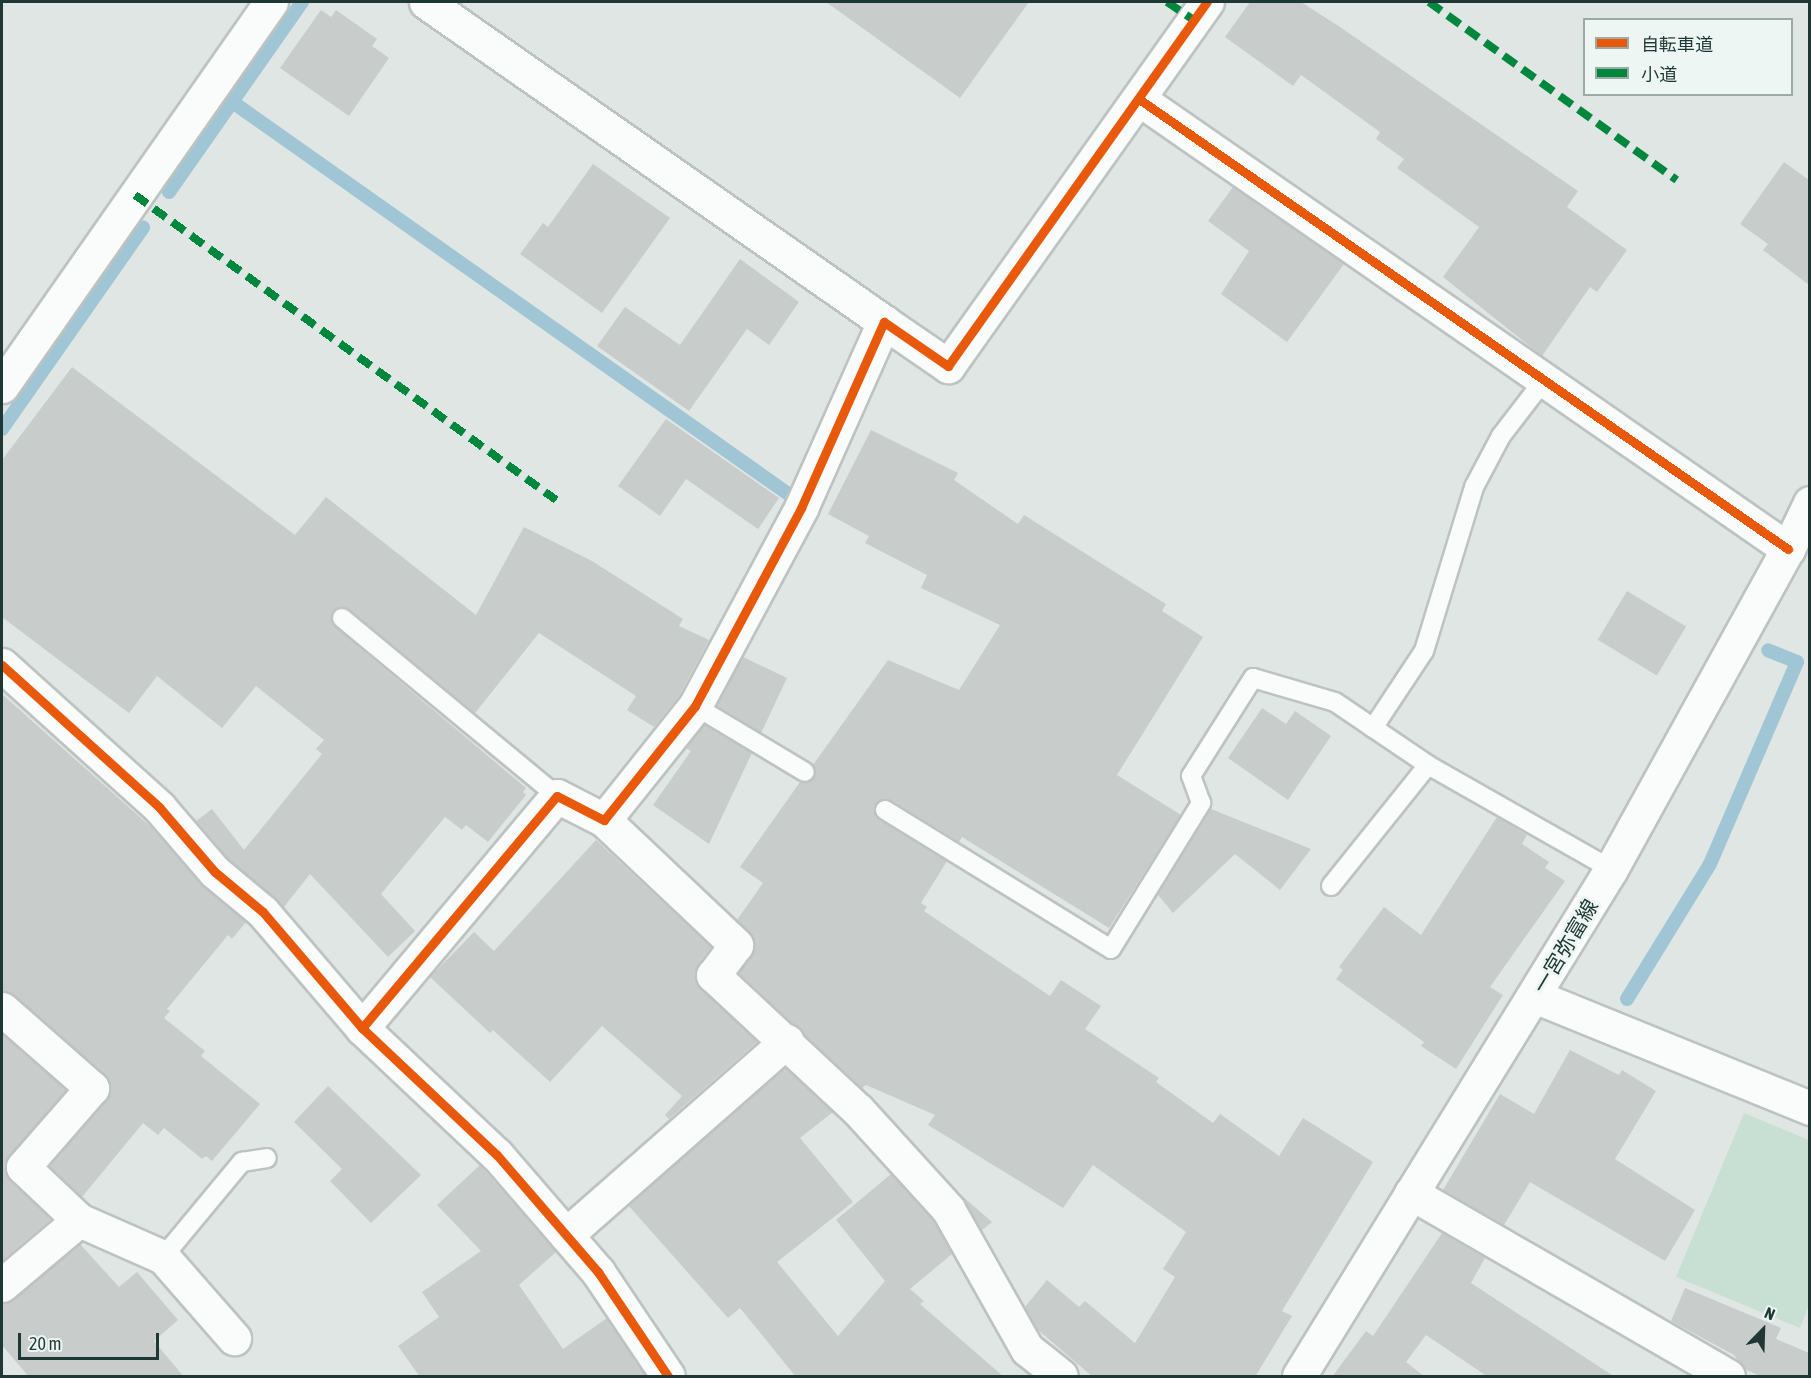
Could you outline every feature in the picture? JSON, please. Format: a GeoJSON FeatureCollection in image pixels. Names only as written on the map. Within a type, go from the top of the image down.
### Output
{"type":"FeatureCollection","features":[{"type":"Feature","properties":{"kind":"street"},"geometry":{"type":"LineString","coordinates":[[2,386],[271,2]]}},
{"type":"Feature","properties":{"kind":"street"},"geometry":{"type":"LineString","coordinates":[[426,2],[948,366],[1207,2]]}},
{"type":"Feature","properties":{"kind":"street"},"geometry":{"type":"LineString","coordinates":[[1139,99],[1788,549]]}},
{"type":"Feature","properties":{"kind":"street"},"geometry":{"type":"LineString","coordinates":[[604,820],[695,706],[801,508],[884,322]]}},
{"type":"Feature","properties":{"kind":"street","name":"一宮弥富線"},"geometry":{"type":"LineString","coordinates":[[1299,1377],[1611,869],[1788,549],[1809,503]]}},
{"type":"Feature","properties":{"kind":"street"},"geometry":{"type":"LineString","coordinates":[[2,664],[159,807],[215,872],[263,912],[362,1028],[497,1155],[598,1272],[668,1377]]}},
{"type":"Feature","properties":{"kind":"street"},"geometry":{"type":"LineString","coordinates":[[362,1028],[557,796],[604,820],[736,945],[713,975],[787,1041],[858,1110],[948,1209],[1027,1348],[1061,1377]]}},
{"type":"Feature","properties":{"kind":"street"},"geometry":{"type":"LineString","coordinates":[[1534,996],[1809,1108]]}},
{"type":"Feature","properties":{"kind":"street"},"geometry":{"type":"LineString","coordinates":[[2,1009],[92,1088],[23,1167],[79,1220],[163,1257],[234,1338]]}},
{"type":"Feature","properties":{"kind":"street"},"geometry":{"type":"LineString","coordinates":[[566,1235],[787,1041]]}},
{"type":"Feature","properties":{"kind":"street"},"geometry":{"type":"LineString","coordinates":[[1411,1193],[1728,1377]]}},
{"type":"Feature","properties":{"kind":"street"},"geometry":{"type":"LineString","coordinates":[[2,1285],[79,1220]]}},
{"type":"Feature","properties":{"kind":"lane"},"geometry":{"type":"LineString","coordinates":[[1373,728],[1424,651],[1474,487],[1501,436],[1545,380]]}},
{"type":"Feature","properties":{"kind":"lane"},"geometry":{"type":"LineString","coordinates":[[342,618],[557,796]]}},
{"type":"Feature","properties":{"kind":"lane"},"geometry":{"type":"LineString","coordinates":[[885,810],[1111,949],[1201,803],[1191,776],[1253,678],[1335,702],[1428,765],[1611,869]]}},
{"type":"Feature","properties":{"kind":"lane"},"geometry":{"type":"LineString","coordinates":[[695,706],[805,772]]}},
{"type":"Feature","properties":{"kind":"lane"},"geometry":{"type":"LineString","coordinates":[[1331,886],[1428,765]]}},
{"type":"Feature","properties":{"kind":"lane"},"geometry":{"type":"LineString","coordinates":[[163,1257],[242,1162],[267,1158]]}},
{"type":"Feature","properties":{"kind":"green space"},"geometry":{"type":"Polygon","coordinates":[[[1744,1113],[1809,1140],[1809,1305],[1800,1328],[1676,1277],[1744,1113]]]}},
{"type":"Feature","properties":{"kind":"building"},"geometry":{"type":"Polygon","coordinates":[[[826,2],[1029,2],[960,98],[826,2]]]}},
{"type":"Feature","properties":{"kind":"building"},"geometry":{"type":"Polygon","coordinates":[[[1250,2],[1301,2],[1340,27],[1578,191],[1567,207],[1627,250],[1597,292],[1590,287],[1542,356],[1443,277],[1479,227],[1397,168],[1404,159],[1376,139],[1380,132],[1301,75],[1293,86],[1225,37],[1250,2]]]}},
{"type":"Feature","properties":{"kind":"building"},"geometry":{"type":"Polygon","coordinates":[[[321,10],[331,17],[336,10],[377,39],[372,46],[389,58],[349,116],[280,68],[321,10]]]}},
{"type":"Feature","properties":{"kind":"building"},"geometry":{"type":"Polygon","coordinates":[[[1784,162],[1809,180],[1809,285],[1763,250],[1768,244],[1740,224],[1784,162]]]}},
{"type":"Feature","properties":{"kind":"building"},"geometry":{"type":"Polygon","coordinates":[[[593,164],[670,218],[602,313],[520,254],[543,223],[548,227],[593,164]]]}},
{"type":"Feature","properties":{"kind":"building"},"geometry":{"type":"Polygon","coordinates":[[[1233,187],[1344,264],[1287,342],[1221,294],[1249,251],[1208,221],[1233,187]]]}},
{"type":"Feature","properties":{"kind":"building"},"geometry":{"type":"Polygon","coordinates":[[[740,259],[799,302],[769,345],[747,329],[689,411],[597,346],[625,307],[680,345],[740,259]]]}},
{"type":"Feature","properties":{"kind":"building"},"geometry":{"type":"Polygon","coordinates":[[[72,367],[295,535],[326,497],[476,615],[524,527],[592,561],[683,619],[679,626],[709,640],[679,696],[654,727],[627,710],[636,696],[539,633],[475,713],[349,609],[334,610],[331,617],[335,627],[526,788],[523,792],[526,795],[488,842],[466,825],[462,830],[445,817],[381,894],[415,931],[388,957],[310,874],[284,907],[228,859],[196,821],[212,809],[244,850],[322,754],[316,749],[324,740],[256,686],[222,728],[157,676],[129,713],[2,617],[2,460],[72,367]]]}},
{"type":"Feature","properties":{"kind":"building"},"geometry":{"type":"Polygon","coordinates":[[[666,419],[779,498],[758,529],[686,479],[660,516],[618,486],[666,419]]]}},
{"type":"Feature","properties":{"kind":"building"},"geometry":{"type":"Polygon","coordinates":[[[871,430],[958,473],[954,480],[1018,524],[1024,515],[1166,604],[1162,611],[1203,637],[1117,775],[1181,815],[1109,928],[962,837],[959,842],[891,800],[879,800],[874,810],[879,820],[947,861],[921,903],[927,907],[924,911],[1050,996],[1061,980],[1101,1006],[1085,1029],[1159,1078],[1156,1082],[1213,1123],[1220,1114],[1279,1156],[1303,1118],[1373,1162],[1282,1311],[1292,1316],[1255,1377],[1093,1377],[1038,1330],[1025,1307],[1047,1280],[1079,1307],[1085,1301],[1135,1343],[1175,1277],[1163,1269],[1186,1232],[1093,1165],[1063,1208],[928,1125],[935,1115],[866,1085],[862,1088],[738,973],[755,948],[749,932],[737,920],[763,883],[740,867],[800,782],[814,778],[813,765],[888,660],[959,690],[1000,625],[921,588],[927,575],[865,543],[869,536],[828,514],[871,430]]]}},
{"type":"Feature","properties":{"kind":"building"},"geometry":{"type":"Polygon","coordinates":[[[1627,591],[1686,627],[1657,675],[1598,640],[1627,591]]]}},
{"type":"Feature","properties":{"kind":"building"},"geometry":{"type":"Polygon","coordinates":[[[743,657],[787,678],[761,733],[716,706],[743,657]]]}},
{"type":"Feature","properties":{"kind":"building"},"geometry":{"type":"Polygon","coordinates":[[[2,694],[151,827],[201,884],[246,922],[232,939],[228,935],[167,1009],[170,1011],[164,1018],[205,1051],[201,1056],[260,1104],[212,1161],[206,1156],[202,1159],[164,1128],[158,1135],[143,1123],[82,1197],[49,1166],[106,1100],[110,1083],[14,995],[2,991],[2,694]]]}},
{"type":"Feature","properties":{"kind":"building"},"geometry":{"type":"Polygon","coordinates":[[[1262,708],[1286,724],[1295,711],[1331,736],[1288,800],[1228,758],[1262,708]]]}},
{"type":"Feature","properties":{"kind":"building"},"geometry":{"type":"Polygon","coordinates":[[[704,725],[752,753],[709,844],[653,805],[691,751],[686,748],[704,725]]]}},
{"type":"Feature","properties":{"kind":"building"},"geometry":{"type":"Polygon","coordinates":[[[1211,809],[1311,849],[1280,890],[1235,854],[1173,913],[1158,895],[1211,809]]]}},
{"type":"Feature","properties":{"kind":"building"},"geometry":{"type":"Polygon","coordinates":[[[1497,817],[1527,835],[1522,844],[1549,862],[1545,868],[1565,881],[1490,987],[1503,995],[1456,1069],[1421,1046],[1424,1042],[1336,979],[1343,970],[1339,967],[1384,907],[1421,935],[1497,817]]]}},
{"type":"Feature","properties":{"kind":"building"},"geometry":{"type":"Polygon","coordinates":[[[596,840],[711,947],[698,964],[696,982],[757,1042],[669,1119],[665,1115],[682,1096],[602,1026],[550,1082],[493,1030],[490,1033],[430,977],[474,932],[494,951],[596,840]]]}},
{"type":"Feature","properties":{"kind":"building"},"geometry":{"type":"Polygon","coordinates":[[[2,1034],[66,1090],[5,1164],[10,1181],[51,1219],[2,1261],[2,1034]]]}},
{"type":"Feature","properties":{"kind":"building"},"geometry":{"type":"Polygon","coordinates":[[[1570,1050],[1619,1075],[1622,1070],[1656,1091],[1615,1159],[1695,1210],[1665,1261],[1530,1182],[1504,1225],[1443,1190],[1500,1094],[1534,1114],[1570,1050]]]}},
{"type":"Feature","properties":{"kind":"building"},"geometry":{"type":"Polygon","coordinates":[[[785,1068],[833,1112],[800,1138],[853,1202],[777,1262],[838,1336],[885,1281],[836,1220],[891,1174],[933,1220],[952,1254],[910,1289],[924,1301],[920,1304],[1004,1377],[796,1377],[740,1308],[728,1318],[628,1205],[785,1068]]]}},
{"type":"Feature","properties":{"kind":"building"},"geometry":{"type":"Polygon","coordinates":[[[328,1086],[421,1175],[371,1223],[330,1181],[342,1169],[294,1122],[328,1086]]]}},
{"type":"Feature","properties":{"kind":"building"},"geometry":{"type":"Polygon","coordinates":[[[480,1165],[556,1252],[519,1285],[563,1349],[607,1318],[646,1377],[420,1377],[398,1346],[439,1317],[422,1292],[481,1251],[437,1205],[480,1165]]]}},
{"type":"Feature","properties":{"kind":"building"},"geometry":{"type":"Polygon","coordinates":[[[962,1196],[992,1222],[982,1230],[962,1196]]]}},
{"type":"Feature","properties":{"kind":"building"},"geometry":{"type":"Polygon","coordinates":[[[1442,1233],[1485,1258],[1471,1283],[1615,1377],[1488,1377],[1426,1335],[1406,1362],[1425,1377],[1332,1377],[1366,1331],[1373,1336],[1442,1233]]]}},
{"type":"Feature","properties":{"kind":"building"},"geometry":{"type":"Polygon","coordinates":[[[80,1244],[119,1287],[137,1272],[178,1320],[154,1341],[184,1377],[29,1377],[2,1345],[2,1303],[14,1299],[80,1244]]]}},
{"type":"Feature","properties":{"kind":"building"},"geometry":{"type":"Polygon","coordinates":[[[1685,1288],[1781,1328],[1776,1339],[1809,1353],[1809,1377],[1762,1377],[1745,1369],[1734,1355],[1671,1321],[1685,1288]]]}},
{"type":"Feature","properties":{"kind":"waterway"},"geometry":{"type":"LineString","coordinates":[[169,192],[302,2]]}},
{"type":"Feature","properties":{"kind":"waterway"},"geometry":{"type":"LineString","coordinates":[[231,101],[787,493]]}},
{"type":"Feature","properties":{"kind":"waterway"},"geometry":{"type":"LineString","coordinates":[[2,429],[143,228]]}},
{"type":"Feature","properties":{"kind":"waterway"},"geometry":{"type":"LineString","coordinates":[[1627,999],[1710,864],[1797,662],[1768,650]]}},
{"type":"Feature","properties":{"kind":"marked path"},"geometry":{"type":"LineString","coordinates":[[1167,2],[1194,20]]}},
{"type":"Feature","properties":{"kind":"marked path"},"geometry":{"type":"LineString","coordinates":[[1429,2],[1677,180]]}},
{"type":"Feature","properties":{"kind":"marked path"},"geometry":{"type":"LineString","coordinates":[[135,195],[556,500]]}},
{"type":"Feature","properties":{"kind":"cycle path"},"geometry":{"type":"LineString","coordinates":[[362,1028],[557,796],[604,820],[695,706],[801,508],[884,322],[948,366],[1207,2]]}},
{"type":"Feature","properties":{"kind":"cycle path"},"geometry":{"type":"LineString","coordinates":[[1139,99],[1788,549]]}},
{"type":"Feature","properties":{"kind":"cycle path"},"geometry":{"type":"LineString","coordinates":[[2,665],[159,807],[215,872],[263,912],[362,1028],[497,1155],[598,1272],[668,1376]]}}]}
